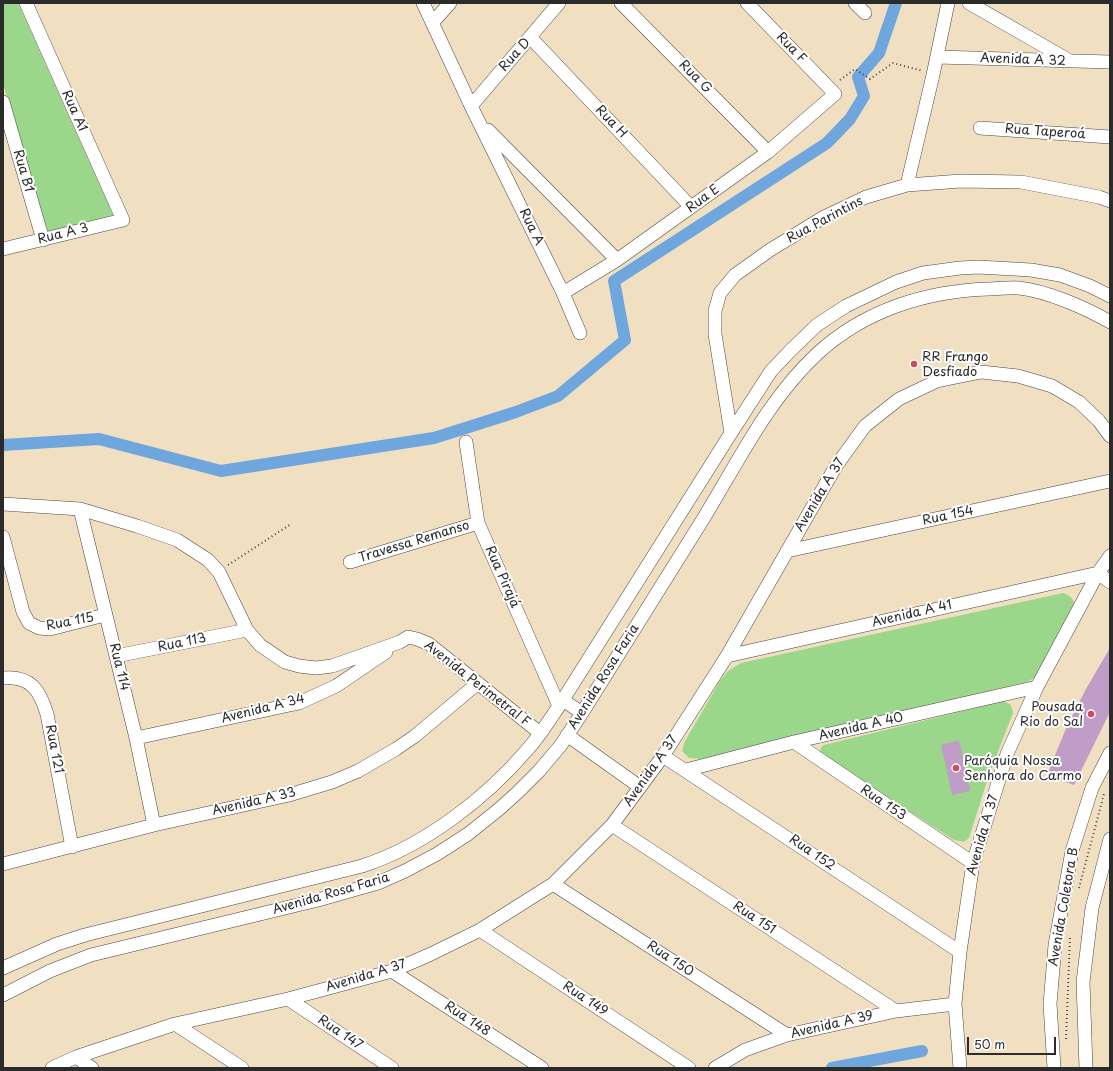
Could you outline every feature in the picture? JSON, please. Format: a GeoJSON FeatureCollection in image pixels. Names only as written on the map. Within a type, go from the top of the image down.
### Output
{"type":"FeatureCollection","features":[{"type":"Feature","properties":{"kind":"street","name":"Rua A1"},"geometry":{"type":"LineString","coordinates":[[26,3],[123,220]]}},
{"type":"Feature","properties":{"kind":"street","name":"Rua A"},"geometry":{"type":"LineString","coordinates":[[423,3],[471,106],[563,293],[580,333]]}},
{"type":"Feature","properties":{"kind":"street"},"geometry":{"type":"LineString","coordinates":[[433,22],[450,3]]}},
{"type":"Feature","properties":{"kind":"street","name":"Rua D"},"geometry":{"type":"LineString","coordinates":[[471,106],[559,3]]}},
{"type":"Feature","properties":{"kind":"street","name":"Rua G"},"geometry":{"type":"LineString","coordinates":[[621,3],[768,152]]}},
{"type":"Feature","properties":{"kind":"street","name":"Rua F"},"geometry":{"type":"LineString","coordinates":[[747,3],[832,91]]}},
{"type":"Feature","properties":{"kind":"street"},"geometry":{"type":"LineString","coordinates":[[855,3],[865,13]]}},
{"type":"Feature","properties":{"kind":"street"},"geometry":{"type":"LineString","coordinates":[[907,185],[948,3]]}},
{"type":"Feature","properties":{"kind":"street"},"geometry":{"type":"LineString","coordinates":[[969,3],[1071,62]]}},
{"type":"Feature","properties":{"kind":"street","name":"Rua H"},"geometry":{"type":"LineString","coordinates":[[530,37],[691,207]]}},
{"type":"Feature","properties":{"kind":"street","name":"Avenida A 32"},"geometry":{"type":"LineString","coordinates":[[937,57],[1110,62]]}},
{"type":"Feature","properties":{"kind":"street","name":"Rua E"},"geometry":{"type":"LineString","coordinates":[[563,293],[618,260],[768,152],[832,91]]}},
{"type":"Feature","properties":{"kind":"street","name":"Rua B1"},"geometry":{"type":"LineString","coordinates":[[3,102],[43,240]]}},
{"type":"Feature","properties":{"kind":"street","name":"Rua A"},"geometry":{"type":"LineString","coordinates":[[479,122],[618,260]]}},
{"type":"Feature","properties":{"kind":"street","name":"Rua Taperoá"},"geometry":{"type":"LineString","coordinates":[[980,128],[1110,137]]}},
{"type":"Feature","properties":{"kind":"street","name":"Rua Parintins"},"geometry":{"type":"LineString","coordinates":[[731,433],[715,334],[715,311],[720,293],[735,275],[770,250],[824,217],[866,197],[907,185],[961,181],[1020,182],[1099,197],[1110,201]]}},
{"type":"Feature","properties":{"kind":"street","name":"Rua A 3"},"geometry":{"type":"LineString","coordinates":[[3,249],[123,220]]}},
{"type":"Feature","properties":{"kind":"street","name":"Avenida Rosa Faria"},"geometry":{"type":"LineString","coordinates":[[3,968],[57,944],[85,935],[260,893],[378,861],[400,850],[447,822],[481,796],[508,771],[528,749],[561,703],[771,371],[817,325],[846,306],[896,282],[923,273],[978,267],[1031,270],[1060,275],[1090,286],[1110,296]]}},
{"type":"Feature","properties":{"kind":"street","name":"Avenida Rosa Faria"},"geometry":{"type":"LineString","coordinates":[[3,995],[50,971],[91,956],[378,884],[405,872],[468,834],[498,810],[539,771],[567,735],[783,390],[818,353],[858,323],[899,305],[930,295],[964,290],[1019,288],[1049,295],[1091,311],[1110,322]]}},
{"type":"Feature","properties":{"kind":"street","name":"Avenida A 37"},"geometry":{"type":"LineString","coordinates":[[52,1068],[76,1057],[175,1024],[288,999],[392,971],[480,930],[553,884],[612,825],[663,756],[727,656],[836,466],[865,426],[900,399],[937,381],[981,372],[1018,376],[1052,386],[1079,402],[1098,421],[1110,436]]}},
{"type":"Feature","properties":{"kind":"street","name":"Rua Pirajá"},"geometry":{"type":"LineString","coordinates":[[466,442],[478,523],[561,703]]}},
{"type":"Feature","properties":{"kind":"street","name":"Rua 154"},"geometry":{"type":"LineString","coordinates":[[787,551],[1110,481]]}},
{"type":"Feature","properties":{"kind":"street","name":"Avenida Perimetral F"},"geometry":{"type":"LineString","coordinates":[[3,504],[80,509],[177,540],[208,560],[219,572],[247,630],[260,645],[285,662],[298,666],[316,668],[332,666],[400,642],[408,637],[429,644],[540,733]]}},
{"type":"Feature","properties":{"kind":"street"},"geometry":{"type":"LineString","coordinates":[[686,505],[705,516]]}},
{"type":"Feature","properties":{"kind":"street","name":"Rua 114"},"geometry":{"type":"LineString","coordinates":[[80,509],[136,738],[154,825]]}},
{"type":"Feature","properties":{"kind":"street","name":"Travessa Remanso"},"geometry":{"type":"LineString","coordinates":[[350,562],[478,523]]}},
{"type":"Feature","properties":{"kind":"street","name":"Rua 115"},"geometry":{"type":"LineString","coordinates":[[3,537],[23,612],[29,623],[39,628],[50,629],[106,615]]}},
{"type":"Feature","properties":{"kind":"street","name":"Avenida A 37"},"geometry":{"type":"LineString","coordinates":[[960,1068],[955,1004],[960,952],[973,863],[1007,754],[1037,686],[1098,572],[1110,556]]}},
{"type":"Feature","properties":{"kind":"street"},"geometry":{"type":"LineString","coordinates":[[1098,572],[1110,582]]}},
{"type":"Feature","properties":{"kind":"street","name":"Avenida A 41"},"geometry":{"type":"LineString","coordinates":[[727,656],[1098,572]]}},
{"type":"Feature","properties":{"kind":"street","name":"Rua 113"},"geometry":{"type":"LineString","coordinates":[[116,656],[247,630]]}},
{"type":"Feature","properties":{"kind":"street","name":"Avenida A 34"},"geometry":{"type":"LineString","coordinates":[[136,738],[299,702],[336,686],[400,642]]}},
{"type":"Feature","properties":{"kind":"street","name":"Rua 121"},"geometry":{"type":"LineString","coordinates":[[3,678],[13,677],[25,681],[39,692],[43,700],[47,714],[72,847]]}},
{"type":"Feature","properties":{"kind":"street","name":"Avenida A 33"},"geometry":{"type":"LineString","coordinates":[[3,864],[154,825],[289,795],[332,782],[358,771],[396,750],[478,683]]}},
{"type":"Feature","properties":{"kind":"street","name":"Avenida A 40"},"geometry":{"type":"LineString","coordinates":[[686,770],[794,742],[1037,686]]}},
{"type":"Feature","properties":{"kind":"street"},"geometry":{"type":"LineString","coordinates":[[561,703],[582,713]]}},
{"type":"Feature","properties":{"kind":"street"},"geometry":{"type":"LineString","coordinates":[[567,735],[640,787]]}},
{"type":"Feature","properties":{"kind":"street","name":"Rua 153"},"geometry":{"type":"LineString","coordinates":[[794,742],[973,863]]}},
{"type":"Feature","properties":{"kind":"street","name":"Avenida Coletora B"},"geometry":{"type":"LineString","coordinates":[[1054,1068],[1050,1004],[1055,945],[1072,851],[1092,788],[1110,752]]}},
{"type":"Feature","properties":{"kind":"street","name":"Rua 152"},"geometry":{"type":"LineString","coordinates":[[663,756],[960,952]]}},
{"type":"Feature","properties":{"kind":"street","name":"Rua 151"},"geometry":{"type":"LineString","coordinates":[[612,825],[896,1011]]}},
{"type":"Feature","properties":{"kind":"street"},"geometry":{"type":"LineString","coordinates":[[1086,1068],[1083,982],[1092,908],[1109,845]]}},
{"type":"Feature","properties":{"kind":"street","name":"Rua 150"},"geometry":{"type":"LineString","coordinates":[[553,884],[787,1035]]}},
{"type":"Feature","properties":{"kind":"street","name":"Rua 149"},"geometry":{"type":"LineString","coordinates":[[480,930],[690,1068]]}},
{"type":"Feature","properties":{"kind":"street","name":"Rua 148"},"geometry":{"type":"LineString","coordinates":[[392,971],[542,1068]]}},
{"type":"Feature","properties":{"kind":"street","name":"Rua 147"},"geometry":{"type":"LineString","coordinates":[[288,999],[392,1068]]}},
{"type":"Feature","properties":{"kind":"street","name":"Avenida A 39"},"geometry":{"type":"LineString","coordinates":[[715,1068],[745,1050],[787,1035],[896,1011],[955,1004]]}},
{"type":"Feature","properties":{"kind":"street"},"geometry":{"type":"LineString","coordinates":[[175,1024],[242,1068]]}},
{"type":"Feature","properties":{"kind":"street"},"geometry":{"type":"LineString","coordinates":[[76,1057],[92,1068]]}},
{"type":"Feature","properties":{"kind":"path"},"geometry":{"type":"LineString","coordinates":[[832,91],[855,69],[870,79],[893,63],[933,75]]}},
{"type":"Feature","properties":{"kind":"path"},"geometry":{"type":"LineString","coordinates":[[219,572],[291,524]]}},
{"type":"Feature","properties":{"kind":"path"},"geometry":{"type":"LineString","coordinates":[[1068,873],[1099,880]]}},
{"type":"Feature","properties":{"kind":"green space"},"geometry":{"type":"Polygon","coordinates":[[[3,3],[18,3],[113,215],[48,232],[3,84],[3,3]]]}},
{"type":"Feature","properties":{"kind":"green space"},"geometry":{"type":"Polygon","coordinates":[[[1063,593],[1072,598],[1075,608],[1034,678],[1027,682],[701,759],[689,758],[682,751],[685,741],[720,681],[728,671],[741,663],[1063,593]]]}},
{"type":"Feature","properties":{"kind":"green space"},"geometry":{"type":"Polygon","coordinates":[[[1004,701],[1011,705],[1013,713],[989,775],[969,838],[964,842],[954,840],[821,754],[820,751],[824,745],[1004,701]]]}},
{"type":"Feature","properties":{"kind":"building","name":"Pousada Rio do Sal"},"geometry":{"type":"Polygon","coordinates":[[[1110,648],[1110,712],[1074,785],[1047,775],[1067,726],[1086,689],[1110,648]]]}},
{"type":"Feature","properties":{"kind":"building","name":"Paróquia Nossa Senhora do Carmo"},"geometry":{"type":"Polygon","coordinates":[[[959,740],[970,791],[952,795],[941,745],[959,740]]]}},
{"type":"Feature","properties":{"kind":"waterway"},"geometry":{"type":"LineString","coordinates":[[3,445],[99,439],[221,471],[434,438],[516,412],[558,396],[625,340],[614,281],[827,143],[850,119],[864,96],[858,77],[879,53],[896,3]]}},
{"type":"Feature","properties":{"kind":"waterway"},"geometry":{"type":"LineString","coordinates":[[832,1068],[922,1051]]}},
{"type":"Feature","properties":{"kind":"place","name":"RR Frango Desfiado"},"geometry":{"type":"Point","coordinates":[914,364]}},
{"type":"Feature","properties":{"kind":"place","name":"Pousada Rio do Sal"},"geometry":{"type":"Point","coordinates":[1091,714]}},
{"type":"Feature","properties":{"kind":"place","name":"Paróquia Nossa Senhora do Carmo"},"geometry":{"type":"Point","coordinates":[956,768]}}]}
